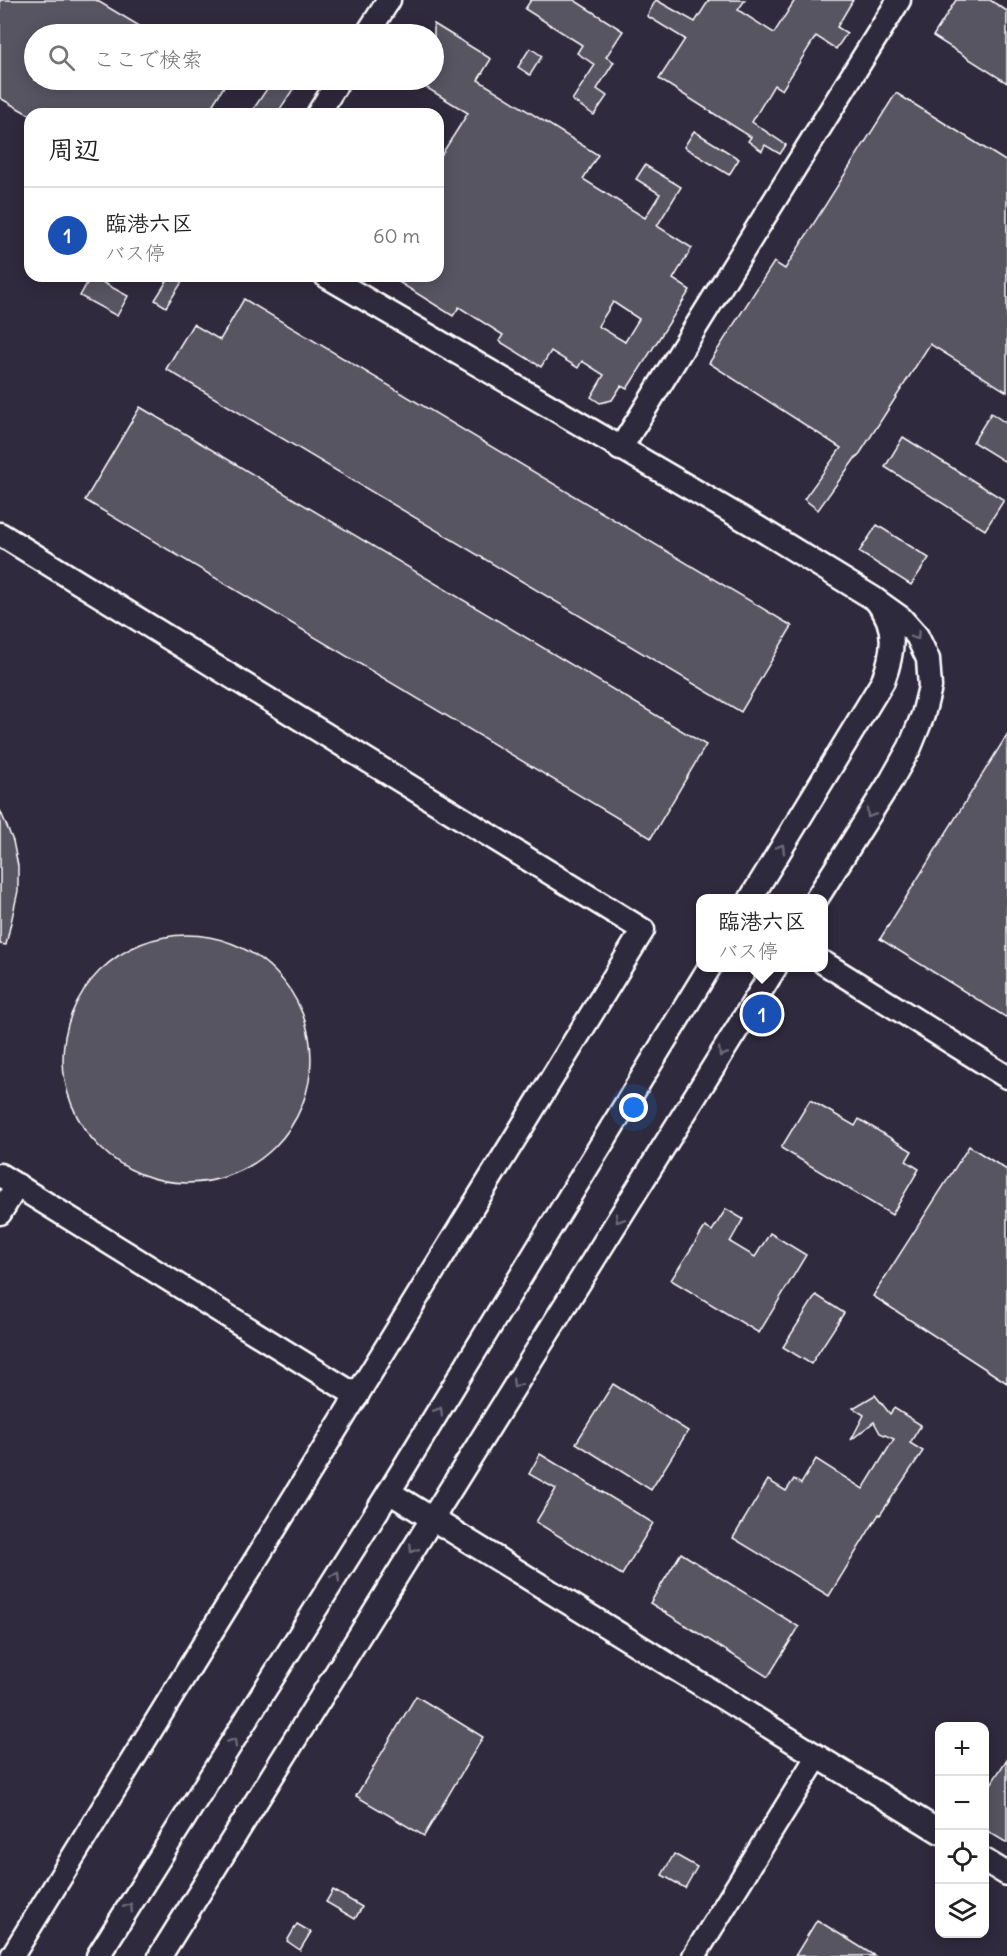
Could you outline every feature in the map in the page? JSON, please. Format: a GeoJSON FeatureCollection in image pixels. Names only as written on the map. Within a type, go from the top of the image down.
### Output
{"type":"FeatureCollection","features":[{"type":"Feature","properties":{"kind":"street"},"geometry":{"type":"LineString","coordinates":[[373,24],[389,0]]}},
{"type":"Feature","properties":{"kind":"street"},"geometry":{"type":"LineString","coordinates":[[620,449],[899,0]]}},
{"type":"Feature","properties":{"kind":"street"},"geometry":{"type":"LineString","coordinates":[[322,108],[333,90]]}},
{"type":"Feature","properties":{"kind":"street"},"geometry":{"type":"LineString","coordinates":[[336,282],[757,527],[873,598],[901,618],[917,636],[928,659],[930,687],[923,715],[910,747],[819,894]]}},
{"type":"Feature","properties":{"kind":"street"},"geometry":{"type":"LineString","coordinates":[[0,534],[643,930],[12,1956]]}},
{"type":"Feature","properties":{"kind":"street"},"geometry":{"type":"LineString","coordinates":[[753,894],[883,681],[893,644],[891,625],[873,598]]}},
{"type":"Feature","properties":{"kind":"street"},"geometry":{"type":"LineString","coordinates":[[828,965],[1007,1077]]}},
{"type":"Feature","properties":{"kind":"street"},"geometry":{"type":"LineString","coordinates":[[98,1956],[389,1492],[707,972]]}},
{"type":"Feature","properties":{"kind":"street"},"geometry":{"type":"LineString","coordinates":[[160,1956],[773,972]]}},
{"type":"Feature","properties":{"kind":"street"},"geometry":{"type":"LineString","coordinates":[[0,1213],[9,1180],[357,1396]]}},
{"type":"Feature","properties":{"kind":"street"},"geometry":{"type":"LineString","coordinates":[[389,1492],[936,1830]]}},
{"type":"Feature","properties":{"kind":"street"},"geometry":{"type":"LineString","coordinates":[[694,1956],[817,1756]]}},
{"type":"Feature","properties":{"kind":"street"},"geometry":{"type":"LineString","coordinates":[[989,1863],[1007,1874]]}},
{"type":"Feature","properties":{"kind":"building"},"geometry":{"type":"Polygon","coordinates":[[[0,0],[96,0],[136,24],[24,24],[24,90],[222,90],[211,108],[24,108],[24,112],[0,98],[0,0]]]}},
{"type":"Feature","properties":{"kind":"building"},"geometry":{"type":"Polygon","coordinates":[[[531,0],[574,0],[623,31],[606,57],[614,62],[597,89],[607,96],[594,115],[572,100],[595,65],[577,53],[582,45],[525,9],[531,0]]]}},
{"type":"Feature","properties":{"kind":"building"},"geometry":{"type":"Polygon","coordinates":[[[656,0],[695,22],[709,0],[745,0],[738,10],[774,33],[795,0],[853,0],[837,27],[847,33],[836,49],[816,36],[782,90],[774,85],[752,122],[786,145],[780,154],[765,145],[762,151],[748,141],[751,137],[659,79],[685,39],[647,16],[656,0]]]}},
{"type":"Feature","properties":{"kind":"building"},"geometry":{"type":"Polygon","coordinates":[[[956,0],[990,0],[1007,11],[1007,83],[933,36],[956,0]]]}},
{"type":"Feature","properties":{"kind":"building"},"geometry":{"type":"Polygon","coordinates":[[[444,30],[491,59],[478,80],[598,155],[583,179],[645,218],[660,194],[636,179],[645,165],[681,187],[657,226],[692,248],[673,279],[690,290],[627,389],[621,386],[612,400],[600,403],[591,397],[604,375],[582,361],[578,368],[551,351],[541,367],[499,341],[503,335],[459,307],[453,316],[399,282],[444,282],[444,151],[468,113],[430,90],[444,90],[444,30]],[[613,302],[598,326],[625,342],[639,319],[613,302]]]}},
{"type":"Feature","properties":{"kind":"building"},"geometry":{"type":"Polygon","coordinates":[[[530,48],[542,56],[530,75],[518,67],[530,48]]]}},
{"type":"Feature","properties":{"kind":"building"},"geometry":{"type":"Polygon","coordinates":[[[266,90],[292,90],[281,108],[254,108],[266,90]]]}},
{"type":"Feature","properties":{"kind":"building"},"geometry":{"type":"Polygon","coordinates":[[[896,93],[1007,162],[1007,392],[930,344],[857,458],[818,510],[804,499],[841,448],[709,363],[774,262],[785,269],[896,93]]]}},
{"type":"Feature","properties":{"kind":"building"},"geometry":{"type":"Polygon","coordinates":[[[694,131],[739,159],[729,175],[684,147],[694,131]]]}},
{"type":"Feature","properties":{"kind":"building"},"geometry":{"type":"Polygon","coordinates":[[[88,282],[102,282],[128,296],[117,316],[80,296],[88,282]]]}},
{"type":"Feature","properties":{"kind":"building"},"geometry":{"type":"Polygon","coordinates":[[[166,282],[182,282],[166,307],[155,300],[166,282]]]}},
{"type":"Feature","properties":{"kind":"building"},"geometry":{"type":"Polygon","coordinates":[[[244,299],[792,626],[741,712],[166,369],[193,324],[220,340],[244,299]]]}},
{"type":"Feature","properties":{"kind":"building"},"geometry":{"type":"Polygon","coordinates":[[[140,407],[706,745],[651,838],[85,500],[140,407]]]}},
{"type":"Feature","properties":{"kind":"building"},"geometry":{"type":"Polygon","coordinates":[[[991,413],[1007,424],[1007,463],[973,442],[991,413]]]}},
{"type":"Feature","properties":{"kind":"building"},"geometry":{"type":"Polygon","coordinates":[[[903,437],[1004,500],[985,530],[885,467],[903,437]]]}},
{"type":"Feature","properties":{"kind":"building"},"geometry":{"type":"Polygon","coordinates":[[[877,525],[929,558],[911,585],[859,552],[877,525]]]}},
{"type":"Feature","properties":{"kind":"building"},"geometry":{"type":"Polygon","coordinates":[[[1007,735],[1007,1018],[880,939],[1007,735]]]}},
{"type":"Feature","properties":{"kind":"building"},"geometry":{"type":"Polygon","coordinates":[[[0,810],[13,841],[18,866],[18,891],[6,945],[0,944],[0,810]]]}},
{"type":"Feature","properties":{"kind":"building"},"geometry":{"type":"Polygon","coordinates":[[[187,935],[211,937],[234,944],[256,956],[275,971],[290,990],[302,1012],[309,1035],[311,1059],[309,1083],[302,1106],[290,1128],[275,1147],[256,1162],[234,1174],[211,1181],[187,1183],[163,1181],[140,1174],[118,1162],[99,1147],[84,1128],[72,1106],[65,1083],[63,1059],[65,1035],[72,1012],[84,990],[99,971],[118,956],[140,944],[163,937],[187,935]]]}},
{"type":"Feature","properties":{"kind":"building"},"geometry":{"type":"Polygon","coordinates":[[[810,1100],[855,1126],[859,1119],[912,1151],[906,1161],[919,1169],[892,1215],[781,1148],[810,1100]]]}},
{"type":"Feature","properties":{"kind":"building"},"geometry":{"type":"Polygon","coordinates":[[[969,1146],[1007,1170],[1007,1383],[873,1296],[969,1146]]]}},
{"type":"Feature","properties":{"kind":"building"},"geometry":{"type":"Polygon","coordinates":[[[726,1209],[743,1219],[730,1242],[755,1257],[770,1233],[806,1255],[759,1333],[671,1280],[705,1227],[712,1231],[726,1209]]]}},
{"type":"Feature","properties":{"kind":"building"},"geometry":{"type":"Polygon","coordinates":[[[816,1295],[844,1313],[811,1364],[783,1347],[816,1295]]]}},
{"type":"Feature","properties":{"kind":"building"},"geometry":{"type":"Polygon","coordinates":[[[613,1384],[688,1431],[651,1490],[576,1443],[613,1384]]]}},
{"type":"Feature","properties":{"kind":"building"},"geometry":{"type":"Polygon","coordinates":[[[875,1395],[890,1414],[894,1408],[921,1425],[910,1443],[923,1451],[879,1514],[829,1596],[733,1538],[768,1480],[786,1491],[794,1479],[801,1484],[816,1459],[863,1489],[894,1439],[880,1433],[874,1422],[851,1440],[864,1415],[853,1408],[875,1395]]]}},
{"type":"Feature","properties":{"kind":"building"},"geometry":{"type":"Polygon","coordinates":[[[540,1454],[653,1523],[622,1575],[536,1522],[556,1489],[529,1474],[540,1454]]]}},
{"type":"Feature","properties":{"kind":"building"},"geometry":{"type":"Polygon","coordinates":[[[681,1553],[799,1627],[768,1677],[650,1603],[681,1553]]]}},
{"type":"Feature","properties":{"kind":"building"},"geometry":{"type":"Polygon","coordinates":[[[416,1696],[483,1737],[424,1836],[356,1796],[416,1696]]]}},
{"type":"Feature","properties":{"kind":"building"},"geometry":{"type":"Polygon","coordinates":[[[1007,1759],[1007,1843],[989,1832],[989,1787],[1007,1759]]]}},
{"type":"Feature","properties":{"kind":"building"},"geometry":{"type":"Polygon","coordinates":[[[674,1854],[697,1867],[685,1888],[662,1875],[674,1854]]]}},
{"type":"Feature","properties":{"kind":"building"},"geometry":{"type":"Polygon","coordinates":[[[333,1890],[362,1907],[355,1919],[326,1902],[333,1890]]]}},
{"type":"Feature","properties":{"kind":"building"},"geometry":{"type":"Polygon","coordinates":[[[817,1920],[875,1956],[795,1956],[817,1920]]]}},
{"type":"Feature","properties":{"kind":"building"},"geometry":{"type":"Polygon","coordinates":[[[297,1924],[311,1932],[300,1950],[287,1941],[297,1924]]]}},
{"type":"Feature","properties":{"kind":"place","name":"臨港六区"},"geometry":{"type":"Point","coordinates":[762,1014]}}]}
